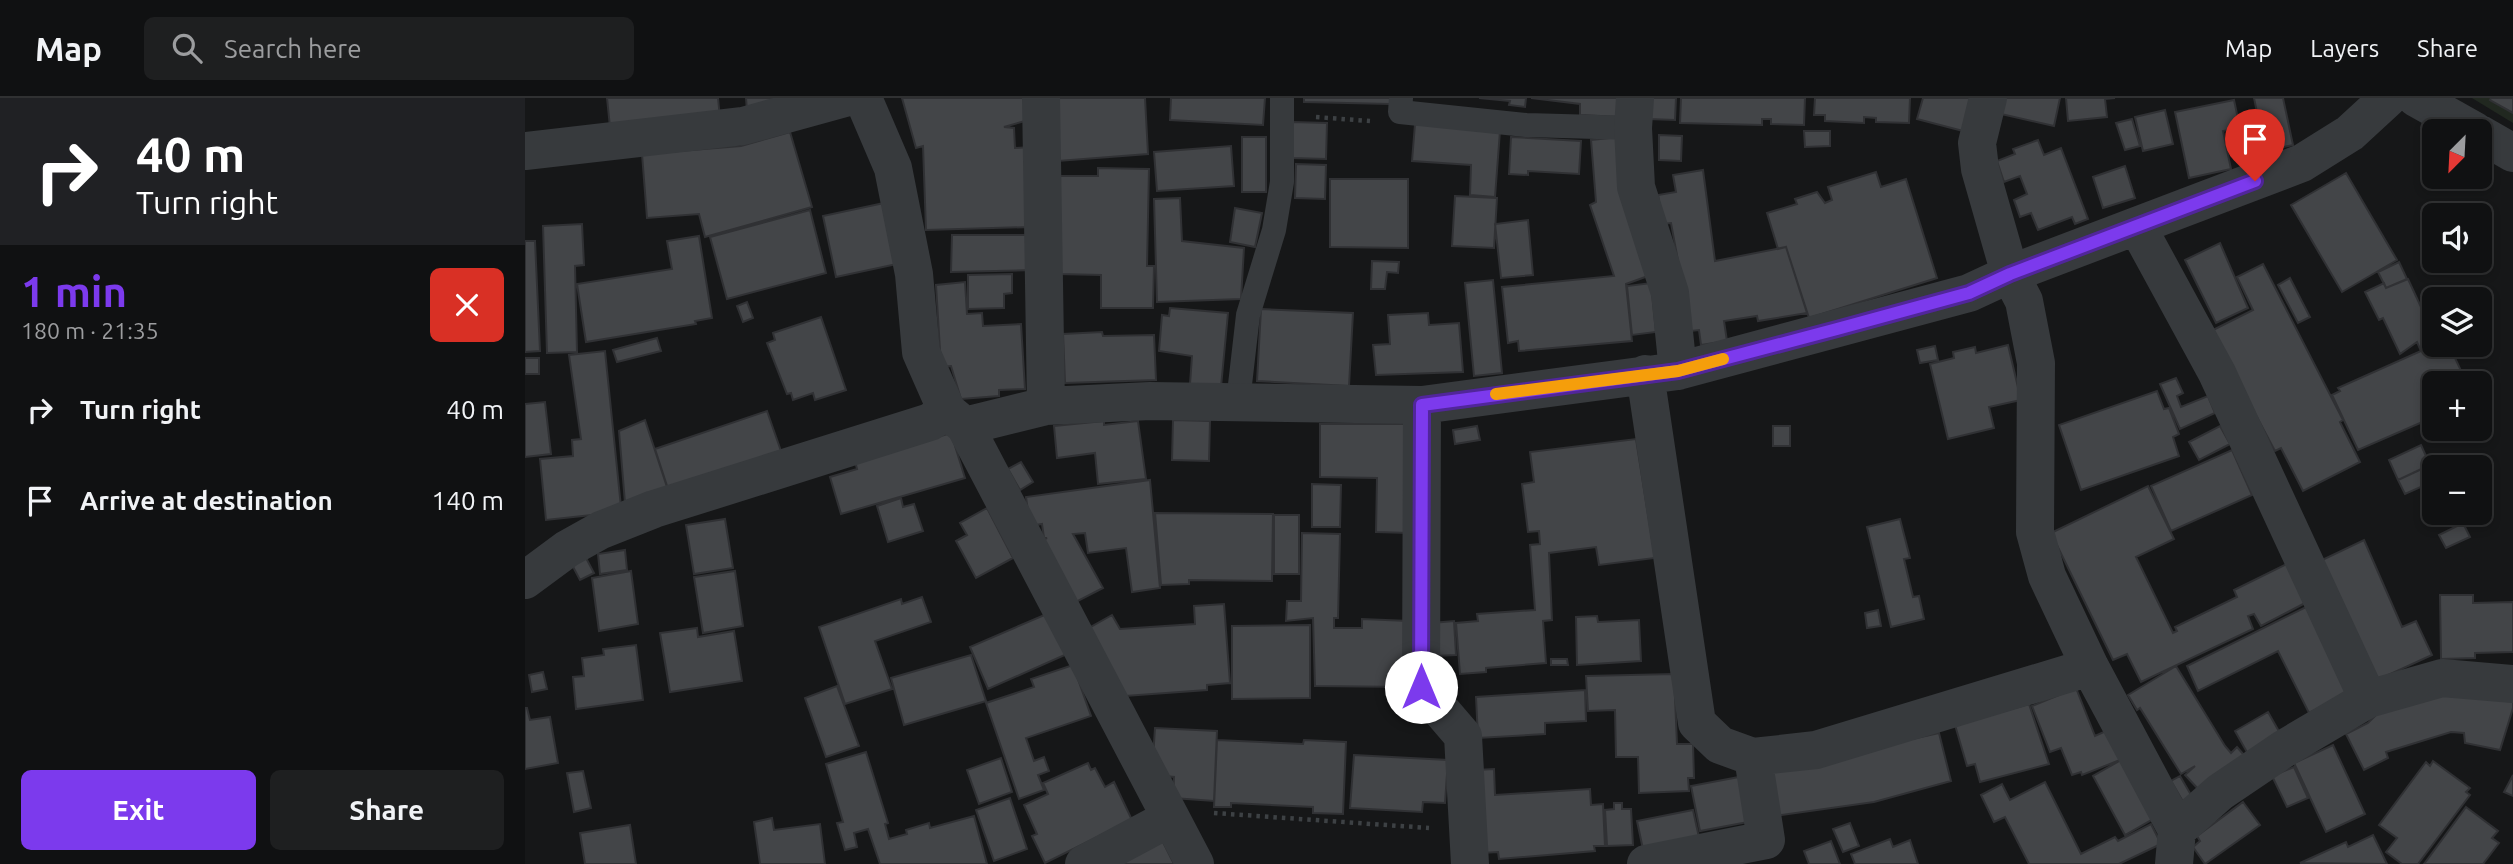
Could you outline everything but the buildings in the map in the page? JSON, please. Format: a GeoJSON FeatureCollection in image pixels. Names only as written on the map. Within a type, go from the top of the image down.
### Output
{"type":"FeatureCollection","features":[{"type":"Feature","properties":{"kind":"street"},"geometry":{"type":"LineString","coordinates":[[525,151],[743,126],[845,98]]}},
{"type":"Feature","properties":{"kind":"street"},"geometry":{"type":"LineString","coordinates":[[863,98],[893,168],[914,274],[921,352],[1195,864]]}},
{"type":"Feature","properties":{"kind":"street"},"geometry":{"type":"LineString","coordinates":[[1041,98],[1046,406]]}},
{"type":"Feature","properties":{"kind":"street"},"geometry":{"type":"LineString","coordinates":[[1988,98],[1977,144],[1980,169],[2010,274],[2024,301],[2036,363],[2035,532],[2047,576],[2176,847],[2220,792],[2285,748],[2368,699],[2442,678],[2513,684]]}},
{"type":"Feature","properties":{"kind":"street"},"geometry":{"type":"LineString","coordinates":[[525,580],[567,549],[601,530],[654,509],[930,422],[1046,406],[1150,401],[1422,405],[1661,373],[1969,293],[2010,274],[2302,163],[2350,133],[2388,98]]}},
{"type":"Feature","properties":{"kind":"street"},"geometry":{"type":"LineString","coordinates":[[2416,98],[2454,119]]}},
{"type":"Feature","properties":{"kind":"street"},"geometry":{"type":"LineString","coordinates":[[1634,113],[1636,187],[1670,293],[1661,373],[1697,723],[1720,745],[1753,757],[1816,750],[2090,667]]}},
{"type":"Feature","properties":{"kind":"street"},"geometry":{"type":"LineString","coordinates":[[2492,141],[2513,153]]}},
{"type":"Feature","properties":{"kind":"street"},"geometry":{"type":"LineString","coordinates":[[2137,226],[2217,373],[2368,699]]}},
{"type":"Feature","properties":{"kind":"street"},"geometry":{"type":"LineString","coordinates":[[1422,405],[1421,687],[1463,736],[1469,847]]}},
{"type":"Feature","properties":{"kind":"street"},"geometry":{"type":"LineString","coordinates":[[1646,864],[1766,840],[1753,757]]}},
{"type":"Feature","properties":{"kind":"street"},"geometry":{"type":"LineString","coordinates":[[1084,864],[1170,818]]}},
{"type":"Feature","properties":{"kind":"lane"},"geometry":{"type":"LineString","coordinates":[[1401,105],[1525,125],[1634,113]]}},
{"type":"Feature","properties":{"kind":"lane"},"geometry":{"type":"LineString","coordinates":[[1238,402],[1248,315],[1274,230],[1282,182],[1283,106]]}},
{"type":"Feature","properties":{"kind":"path"},"geometry":{"type":"LineString","coordinates":[[1283,106],[1378,122],[1401,105]]}},
{"type":"Feature","properties":{"kind":"path"},"geometry":{"type":"LineString","coordinates":[[1170,818],[1189,812],[1469,847]]}},
{"type":"Feature","properties":{"kind":"shaded area"},"geometry":{"type":"Polygon","coordinates":[[[2472,98],[2513,98],[2513,123],[2472,98]]]}},
{"type":"Feature","properties":{"kind":"slow traffic"},"geometry":{"type":"LineString","coordinates":[[1496,394],[1678,371],[1723,359]]}},
{"type":"Feature","properties":{"kind":"route"},"geometry":{"type":"LineString","coordinates":[[1421,687],[1422,405],[1678,371],[1837,329],[1969,293],[2010,274],[2255,181]]}}]}
